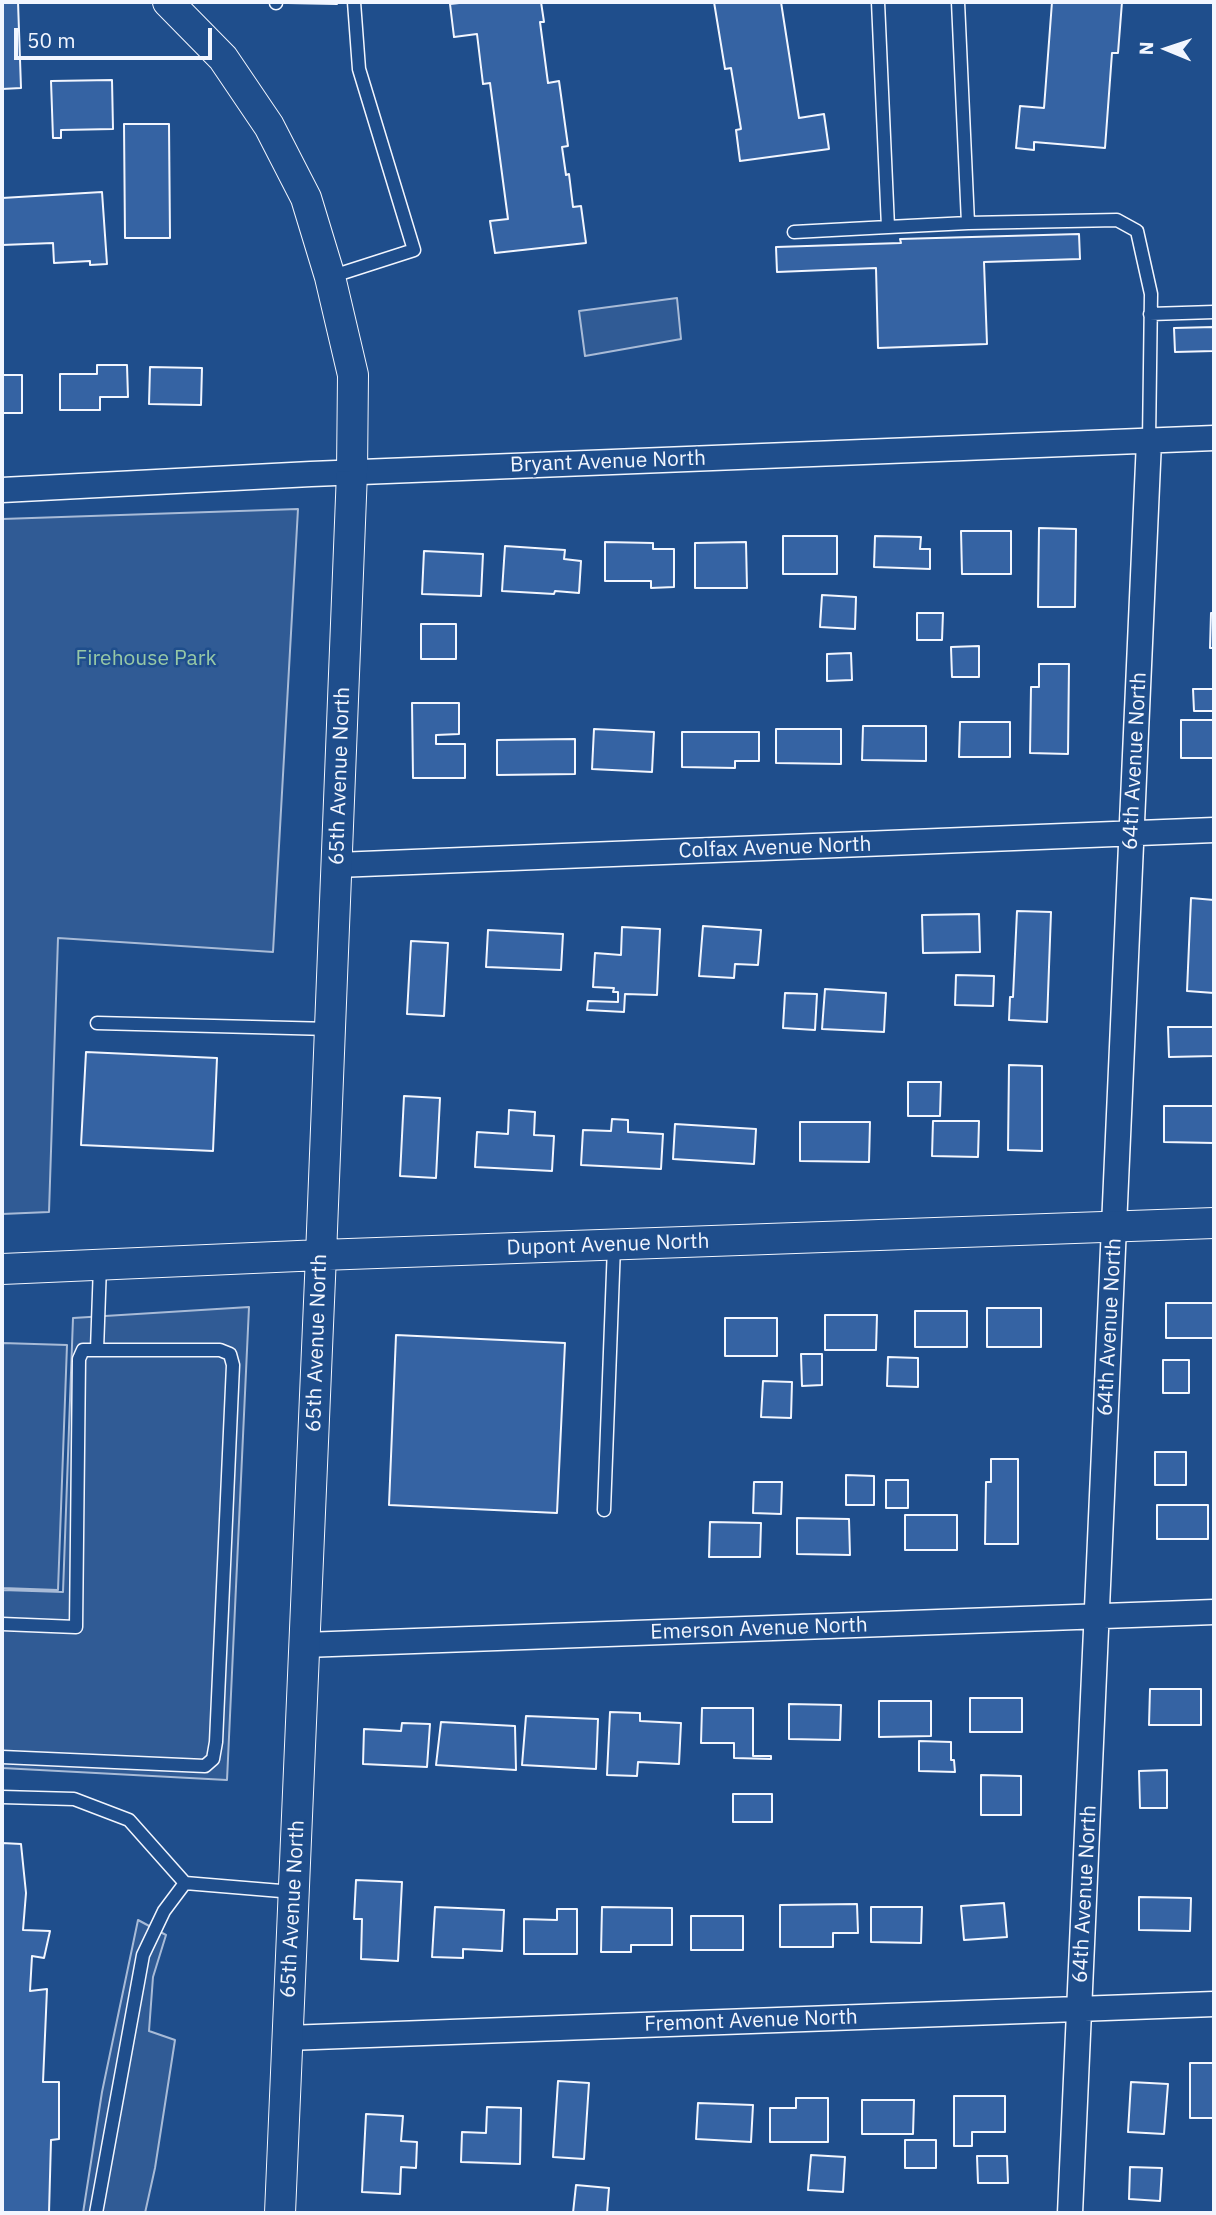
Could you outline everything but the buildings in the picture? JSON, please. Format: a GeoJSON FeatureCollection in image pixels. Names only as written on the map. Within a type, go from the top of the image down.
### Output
{"type":"FeatureCollection","features":[{"type":"Feature","properties":{"kind":"street","name":"65th Avenue North"},"geometry":{"type":"LineString","coordinates":[[168,2],[223,58],[269,126],[306,198],[330,277],[353,375],[352,472],[337,865],[279,2213]]}},
{"type":"Feature","properties":{"kind":"street","name":"Bryant Avenue North"},"geometry":{"type":"LineString","coordinates":[[2,490],[352,472],[1214,438]]}},
{"type":"Feature","properties":{"kind":"street","name":"64th Avenue North"},"geometry":{"type":"LineString","coordinates":[[1070,2213],[1149,441]]}},
{"type":"Feature","properties":{"kind":"street","name":"Colfax Avenue North"},"geometry":{"type":"LineString","coordinates":[[337,865],[1214,830]]}},
{"type":"Feature","properties":{"kind":"street","name":"Dupont Avenue North"},"geometry":{"type":"LineString","coordinates":[[2,1269],[1214,1223]]}},
{"type":"Feature","properties":{"kind":"street","name":"Emerson Avenue North"},"geometry":{"type":"LineString","coordinates":[[304,1646],[1214,1612]]}},
{"type":"Feature","properties":{"kind":"street","name":"Fremont Avenue North"},"geometry":{"type":"LineString","coordinates":[[287,2038],[1214,2004]]}},
{"type":"Feature","properties":{"kind":"lane"},"geometry":{"type":"LineString","coordinates":[[330,277],[414,250],[359,69],[354,2]]}},
{"type":"Feature","properties":{"kind":"lane"},"geometry":{"type":"LineString","coordinates":[[878,2],[888,227]]}},
{"type":"Feature","properties":{"kind":"lane"},"geometry":{"type":"LineString","coordinates":[[958,2],[968,223]]}},
{"type":"Feature","properties":{"kind":"lane"},"geometry":{"type":"LineString","coordinates":[[794,232],[968,223],[1116,220],[1137,231],[1151,294],[1149,441]]}},
{"type":"Feature","properties":{"kind":"lane"},"geometry":{"type":"LineString","coordinates":[[1150,314],[1214,312]]}},
{"type":"Feature","properties":{"kind":"lane"},"geometry":{"type":"LineString","coordinates":[[97,1023],[330,1029]]}},
{"type":"Feature","properties":{"kind":"lane"},"geometry":{"type":"LineString","coordinates":[[604,1510],[614,1245]]}},
{"type":"Feature","properties":{"kind":"lane"},"geometry":{"type":"LineString","coordinates":[[97,1350],[100,1265]]}},
{"type":"Feature","properties":{"kind":"lane"},"geometry":{"type":"LineString","coordinates":[[2,1624],[76,1627],[79,1359],[83,1350],[220,1350],[230,1354],[233,1365],[213,1759],[205,1766],[2,1757]]}},
{"type":"Feature","properties":{"kind":"lane"},"geometry":{"type":"LineString","coordinates":[[2,1797],[74,1799],[129,1820],[185,1883],[294,1892]]}},
{"type":"Feature","properties":{"kind":"lane"},"geometry":{"type":"LineString","coordinates":[[96,2213],[143,1955],[164,1911],[185,1883]]}},
{"type":"Feature","properties":{"kind":"shaded area"},"geometry":{"type":"Polygon","coordinates":[[[677,298],[681,339],[585,356],[579,311],[677,298]]]}},
{"type":"Feature","properties":{"kind":"shaded area","name":"Firehouse Park"},"geometry":{"type":"Polygon","coordinates":[[[298,509],[273,952],[58,938],[49,1212],[2,1214],[2,519],[298,509]]]}},
{"type":"Feature","properties":{"kind":"shaded area"},"geometry":{"type":"Polygon","coordinates":[[[249,1307],[227,1780],[2,1768],[2,1590],[63,1592],[73,1318],[249,1307]]]}},
{"type":"Feature","properties":{"kind":"shaded area"},"geometry":{"type":"Polygon","coordinates":[[[2,1343],[67,1345],[58,1590],[2,1588],[2,1343]]]}},
{"type":"Feature","properties":{"kind":"shaded area"},"geometry":{"type":"Polygon","coordinates":[[[138,1920],[166,1935],[153,1977],[149,2031],[175,2040],[155,2168],[145,2213],[83,2213],[102,2092],[138,1920]]]}}]}
